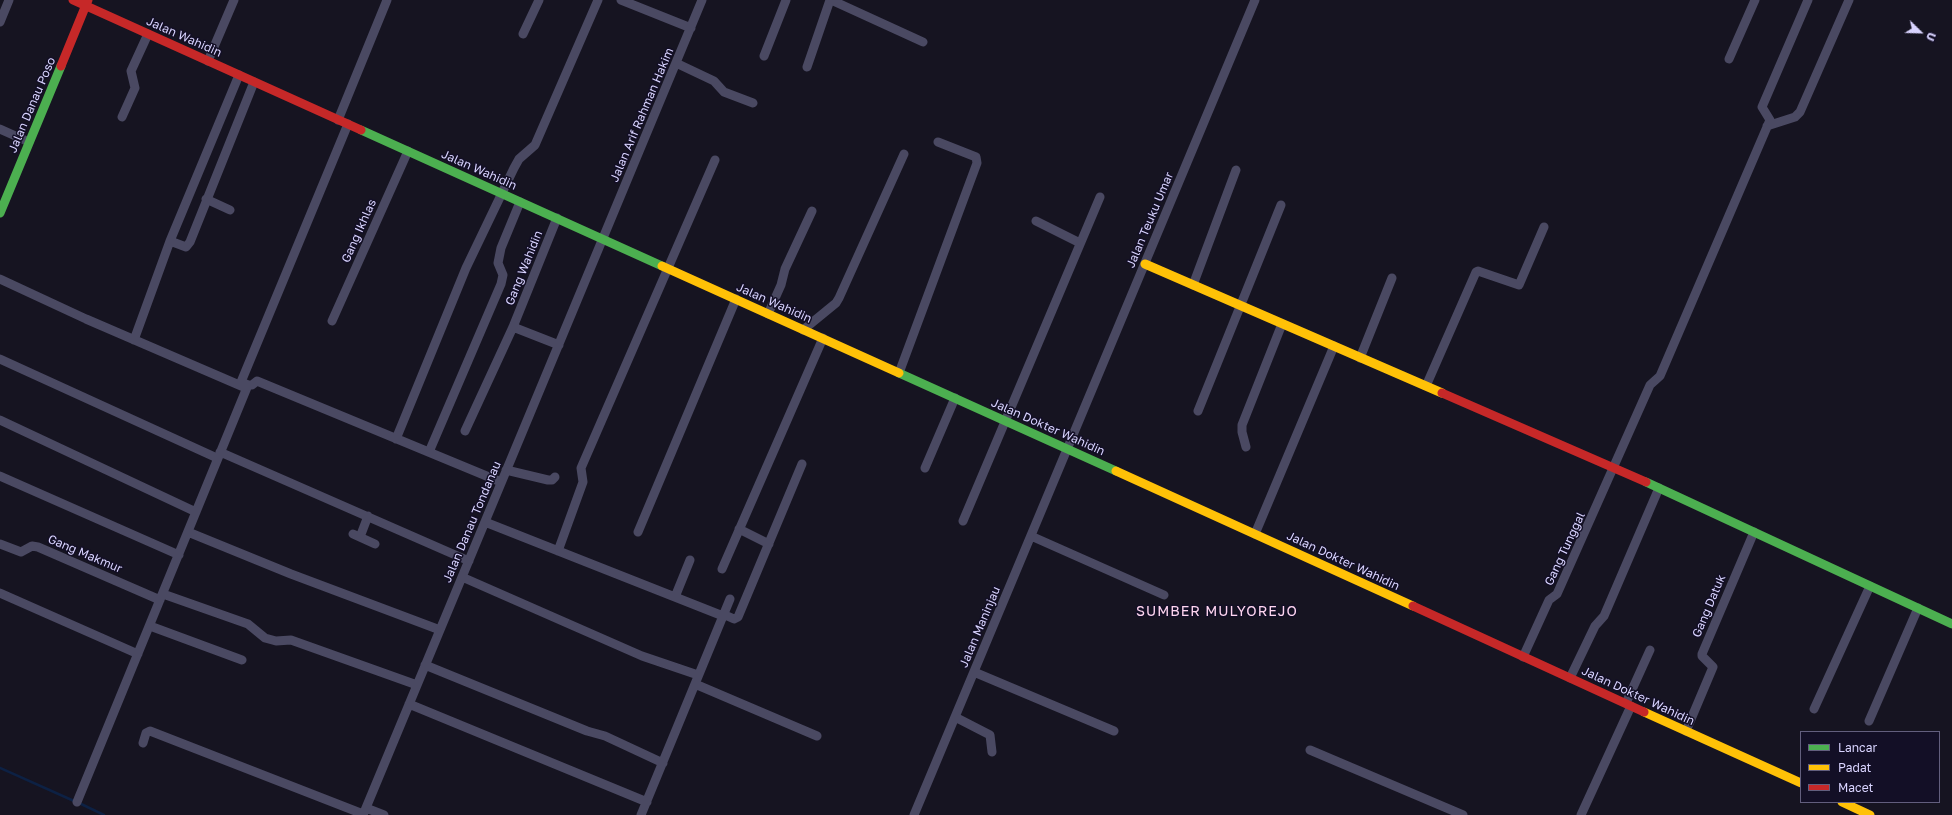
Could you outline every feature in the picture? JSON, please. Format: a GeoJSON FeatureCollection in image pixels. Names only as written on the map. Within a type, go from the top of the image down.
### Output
{"type":"FeatureCollection","features":[{"type":"Feature","properties":{"kind":"street"},"geometry":{"type":"LineString","coordinates":[[0,22],[9,0]]}},
{"type":"Feature","properties":{"kind":"street","name":"Jalan Wahidin"},"geometry":{"type":"LineString","coordinates":[[73,0],[87,3],[148,34],[875,362]]}},
{"type":"Feature","properties":{"kind":"street"},"geometry":{"type":"LineString","coordinates":[[208,61],[234,0]]}},
{"type":"Feature","properties":{"kind":"street"},"geometry":{"type":"LineString","coordinates":[[338,120],[387,0]]}},
{"type":"Feature","properties":{"kind":"street"},"geometry":{"type":"LineString","coordinates":[[523,34],[539,0]]}},
{"type":"Feature","properties":{"kind":"street"},"geometry":{"type":"LineString","coordinates":[[396,439],[466,268],[519,159],[535,145],[598,0]]}},
{"type":"Feature","properties":{"kind":"street"},"geometry":{"type":"LineString","coordinates":[[621,0],[691,28]]}},
{"type":"Feature","properties":{"kind":"street","name":"Jalan Arif Rahman Hakim"},"geometry":{"type":"LineString","coordinates":[[603,239],[702,0]]}},
{"type":"Feature","properties":{"kind":"street"},"geometry":{"type":"LineString","coordinates":[[764,56],[786,0]]}},
{"type":"Feature","properties":{"kind":"street"},"geometry":{"type":"LineString","coordinates":[[807,67],[830,0],[923,42]]}},
{"type":"Feature","properties":{"kind":"street","name":"Jalan Teuku Umar"},"geometry":{"type":"LineString","coordinates":[[1068,449],[1255,0]]}},
{"type":"Feature","properties":{"kind":"street"},"geometry":{"type":"LineString","coordinates":[[1729,59],[1755,0]]}},
{"type":"Feature","properties":{"kind":"street"},"geometry":{"type":"LineString","coordinates":[[1767,126],[1770,118],[1762,107],[1808,0]]}},
{"type":"Feature","properties":{"kind":"street"},"geometry":{"type":"LineString","coordinates":[[1767,126],[1795,117],[1800,112],[1849,0]]}},
{"type":"Feature","properties":{"kind":"street","name":"Jalan Danau Poso"},"geometry":{"type":"LineString","coordinates":[[0,213],[87,3]]}},
{"type":"Feature","properties":{"kind":"street"},"geometry":{"type":"LineString","coordinates":[[122,117],[135,88],[132,71],[148,34]]}},
{"type":"Feature","properties":{"kind":"street"},"geometry":{"type":"LineString","coordinates":[[676,63],[714,80],[724,92],[753,103]]}},
{"type":"Feature","properties":{"kind":"street"},"geometry":{"type":"LineString","coordinates":[[134,340],[170,241],[239,75]]}},
{"type":"Feature","properties":{"kind":"street"},"geometry":{"type":"LineString","coordinates":[[170,241],[186,247],[188,246],[214,178],[254,82]]}},
{"type":"Feature","properties":{"kind":"street"},"geometry":{"type":"LineString","coordinates":[[248,387],[241,382],[348,124]]}},
{"type":"Feature","properties":{"kind":"street","name":"Gang Tunggal"},"geometry":{"type":"LineString","coordinates":[[1523,657],[1549,600],[1557,594],[1614,469],[1650,385],[1660,376],[1767,126]]}},
{"type":"Feature","properties":{"kind":"street"},"geometry":{"type":"LineString","coordinates":[[0,129],[29,142]]}},
{"type":"Feature","properties":{"kind":"street"},"geometry":{"type":"LineString","coordinates":[[899,373],[978,163],[976,158],[938,142]]}},
{"type":"Feature","properties":{"kind":"street","name":"Gang Ikhlas"},"geometry":{"type":"LineString","coordinates":[[332,321],[408,151]]}},
{"type":"Feature","properties":{"kind":"street"},"geometry":{"type":"LineString","coordinates":[[803,330],[836,303],[839,298],[904,154]]}},
{"type":"Feature","properties":{"kind":"street"},"geometry":{"type":"LineString","coordinates":[[558,551],[583,482],[581,468],[669,269],[715,160]]}},
{"type":"Feature","properties":{"kind":"street"},"geometry":{"type":"LineString","coordinates":[[1193,285],[1236,170]]}},
{"type":"Feature","properties":{"kind":"street"},"geometry":{"type":"LineString","coordinates":[[198,172],[214,178]]}},
{"type":"Feature","properties":{"kind":"street"},"geometry":{"type":"LineString","coordinates":[[963,521],[1004,420],[1100,197]]}},
{"type":"Feature","properties":{"kind":"street"},"geometry":{"type":"LineString","coordinates":[[206,199],[230,210]]}},
{"type":"Feature","properties":{"kind":"street"},"geometry":{"type":"LineString","coordinates":[[429,452],[501,284],[503,275],[498,263],[501,248],[520,202]]}},
{"type":"Feature","properties":{"kind":"street"},"geometry":{"type":"LineString","coordinates":[[1198,411],[1239,305],[1281,205]]}},
{"type":"Feature","properties":{"kind":"street"},"geometry":{"type":"LineString","coordinates":[[768,314],[781,285],[785,268],[812,211]]}},
{"type":"Feature","properties":{"kind":"street","name":"Gang Wahidin"},"geometry":{"type":"LineString","coordinates":[[465,432],[513,326],[557,218]]}},
{"type":"Feature","properties":{"kind":"street"},"geometry":{"type":"LineString","coordinates":[[1036,221],[1080,243]]}},
{"type":"Feature","properties":{"kind":"street"},"geometry":{"type":"LineString","coordinates":[[1426,386],[1476,272],[1478,271],[1519,285],[1544,227]]}},
{"type":"Feature","properties":{"kind":"street","name":"Jalan Danau Tondanau"},"geometry":{"type":"LineString","coordinates":[[364,812],[603,239]]}},
{"type":"Feature","properties":{"kind":"street"},"geometry":{"type":"LineString","coordinates":[[1145,264],[1659,488],[1952,624]]}},
{"type":"Feature","properties":{"kind":"street"},"geometry":{"type":"LineString","coordinates":[[1360,358],[1392,278]]}},
{"type":"Feature","properties":{"kind":"street"},"geometry":{"type":"LineString","coordinates":[[0,279],[134,340],[248,387]]}},
{"type":"Feature","properties":{"kind":"street"},"geometry":{"type":"LineString","coordinates":[[638,532],[736,299]]}},
{"type":"Feature","properties":{"kind":"street"},"geometry":{"type":"LineString","coordinates":[[1246,447],[1242,432],[1242,425],[1282,324]]}},
{"type":"Feature","properties":{"kind":"street"},"geometry":{"type":"LineString","coordinates":[[513,326],[559,345]]}},
{"type":"Feature","properties":{"kind":"street"},"geometry":{"type":"LineString","coordinates":[[722,569],[823,338]]}},
{"type":"Feature","properties":{"kind":"street"},"geometry":{"type":"LineString","coordinates":[[1255,534],[1334,346]]}},
{"type":"Feature","properties":{"kind":"street"},"geometry":{"type":"LineString","coordinates":[[0,359],[218,455],[368,516],[469,561]]}},
{"type":"Feature","properties":{"kind":"street","name":"Jalan Dokter Wahidin"},"geometry":{"type":"LineString","coordinates":[[875,362],[1800,783]]}},
{"type":"Feature","properties":{"kind":"street"},"geometry":{"type":"LineString","coordinates":[[77,802],[162,597],[218,455],[248,387],[257,381],[501,482]]}},
{"type":"Feature","properties":{"kind":"street"},"geometry":{"type":"LineString","coordinates":[[925,468],[955,398]]}},
{"type":"Feature","properties":{"kind":"street"},"geometry":{"type":"LineString","coordinates":[[0,420],[196,512]]}},
{"type":"Feature","properties":{"kind":"street","name":"Jalan Maninjau"},"geometry":{"type":"LineString","coordinates":[[914,815],[1068,449]]}},
{"type":"Feature","properties":{"kind":"street"},"geometry":{"type":"LineString","coordinates":[[485,522],[675,597],[734,618],[738,617],[802,464]]}},
{"type":"Feature","properties":{"kind":"street"},"geometry":{"type":"LineString","coordinates":[[506,470],[548,480],[552,480],[555,477]]}},
{"type":"Feature","properties":{"kind":"street"},"geometry":{"type":"LineString","coordinates":[[0,476],[179,555]]}},
{"type":"Feature","properties":{"kind":"street"},"geometry":{"type":"LineString","coordinates":[[1570,678],[1595,626],[1604,616],[1659,488]]}},
{"type":"Feature","properties":{"kind":"street"},"geometry":{"type":"LineString","coordinates":[[368,516],[357,536],[375,544]]}},
{"type":"Feature","properties":{"kind":"street"},"geometry":{"type":"LineString","coordinates":[[739,529],[769,544]]}},
{"type":"Feature","properties":{"kind":"street"},"geometry":{"type":"LineString","coordinates":[[188,532],[291,574],[440,630]]}},
{"type":"Feature","properties":{"kind":"street","name":"Gang Datuk"},"geometry":{"type":"LineString","coordinates":[[1686,731],[1713,667],[1702,656],[1702,654],[1754,532]]}},
{"type":"Feature","properties":{"kind":"street"},"geometry":{"type":"LineString","coordinates":[[1031,536],[1164,595]]}},
{"type":"Feature","properties":{"kind":"street","name":"Gang Makmur"},"geometry":{"type":"LineString","coordinates":[[0,544],[21,552],[32,546],[38,547],[162,597],[248,624],[265,638],[276,641],[291,640],[417,685]]}},
{"type":"Feature","properties":{"kind":"street"},"geometry":{"type":"LineString","coordinates":[[675,597],[690,560]]}},
{"type":"Feature","properties":{"kind":"street"},"geometry":{"type":"LineString","coordinates":[[462,577],[642,656],[698,675]]}},
{"type":"Feature","properties":{"kind":"street"},"geometry":{"type":"LineString","coordinates":[[1814,709],[1870,586]]}},
{"type":"Feature","properties":{"kind":"street"},"geometry":{"type":"LineString","coordinates":[[0,594],[138,654]]}},
{"type":"Feature","properties":{"kind":"street"},"geometry":{"type":"LineString","coordinates":[[641,815],[730,599]]}},
{"type":"Feature","properties":{"kind":"street"},"geometry":{"type":"LineString","coordinates":[[1869,721],[1918,608]]}},
{"type":"Feature","properties":{"kind":"street"},"geometry":{"type":"LineString","coordinates":[[150,626],[242,660]]}},
{"type":"Feature","properties":{"kind":"street"},"geometry":{"type":"LineString","coordinates":[[1581,815],[1629,705],[1650,650]]}},
{"type":"Feature","properties":{"kind":"street"},"geometry":{"type":"LineString","coordinates":[[425,665],[587,731],[605,736],[662,763]]}},
{"type":"Feature","properties":{"kind":"street"},"geometry":{"type":"LineString","coordinates":[[974,672],[1114,731]]}},
{"type":"Feature","properties":{"kind":"street"},"geometry":{"type":"LineString","coordinates":[[695,684],[817,736]]}},
{"type":"Feature","properties":{"kind":"street"},"geometry":{"type":"LineString","coordinates":[[409,704],[647,802]]}},
{"type":"Feature","properties":{"kind":"street"},"geometry":{"type":"LineString","coordinates":[[955,717],[990,735],[992,752]]}},
{"type":"Feature","properties":{"kind":"street"},"geometry":{"type":"LineString","coordinates":[[143,743],[146,733],[150,731],[364,812],[384,815]]}},
{"type":"Feature","properties":{"kind":"street"},"geometry":{"type":"LineString","coordinates":[[1310,750],[1463,815]]}},
{"type":"Feature","properties":{"kind":"street"},"geometry":{"type":"LineString","coordinates":[[1844,803],[1870,815]]}},
{"type":"Feature","properties":{"kind":"waterway"},"geometry":{"type":"LineString","coordinates":[[0,768],[74,801]]}},
{"type":"Feature","properties":{"kind":"waterway"},"geometry":{"type":"LineString","coordinates":[[79,803],[104,815]]}},
{"type":"Feature","properties":{"kind":"traffic: fast"},"geometry":{"type":"LineString","coordinates":[[0,213],[61,66]]}},
{"type":"Feature","properties":{"kind":"traffic: fast"},"geometry":{"type":"LineString","coordinates":[[361,130],[662,266]]}},
{"type":"Feature","properties":{"kind":"traffic: fast"},"geometry":{"type":"LineString","coordinates":[[899,373],[1116,471]]}},
{"type":"Feature","properties":{"kind":"traffic: fast"},"geometry":{"type":"LineString","coordinates":[[1646,482],[1952,624]]}},
{"type":"Feature","properties":{"kind":"traffic: slow"},"geometry":{"type":"LineString","coordinates":[[1145,264],[1442,393]]}},
{"type":"Feature","properties":{"kind":"traffic: slow"},"geometry":{"type":"LineString","coordinates":[[662,266],[899,373]]}},
{"type":"Feature","properties":{"kind":"traffic: slow"},"geometry":{"type":"LineString","coordinates":[[1116,471],[1413,606]]}},
{"type":"Feature","properties":{"kind":"traffic: slow"},"geometry":{"type":"LineString","coordinates":[[1644,712],[1800,783]]}},
{"type":"Feature","properties":{"kind":"traffic: slow"},"geometry":{"type":"LineString","coordinates":[[1844,803],[1870,815]]}},
{"type":"Feature","properties":{"kind":"traffic: jam"},"geometry":{"type":"LineString","coordinates":[[73,0],[361,130]]}},
{"type":"Feature","properties":{"kind":"traffic: jam"},"geometry":{"type":"LineString","coordinates":[[61,66],[88,0]]}},
{"type":"Feature","properties":{"kind":"traffic: jam"},"geometry":{"type":"LineString","coordinates":[[1442,393],[1646,482]]}},
{"type":"Feature","properties":{"kind":"traffic: jam"},"geometry":{"type":"LineString","coordinates":[[1413,606],[1644,712]]}},
{"type":"Feature","properties":{"kind":"district","name":"SUMBER MULYOREJO"},"geometry":{"type":"Point","coordinates":[1217,612]}}]}
